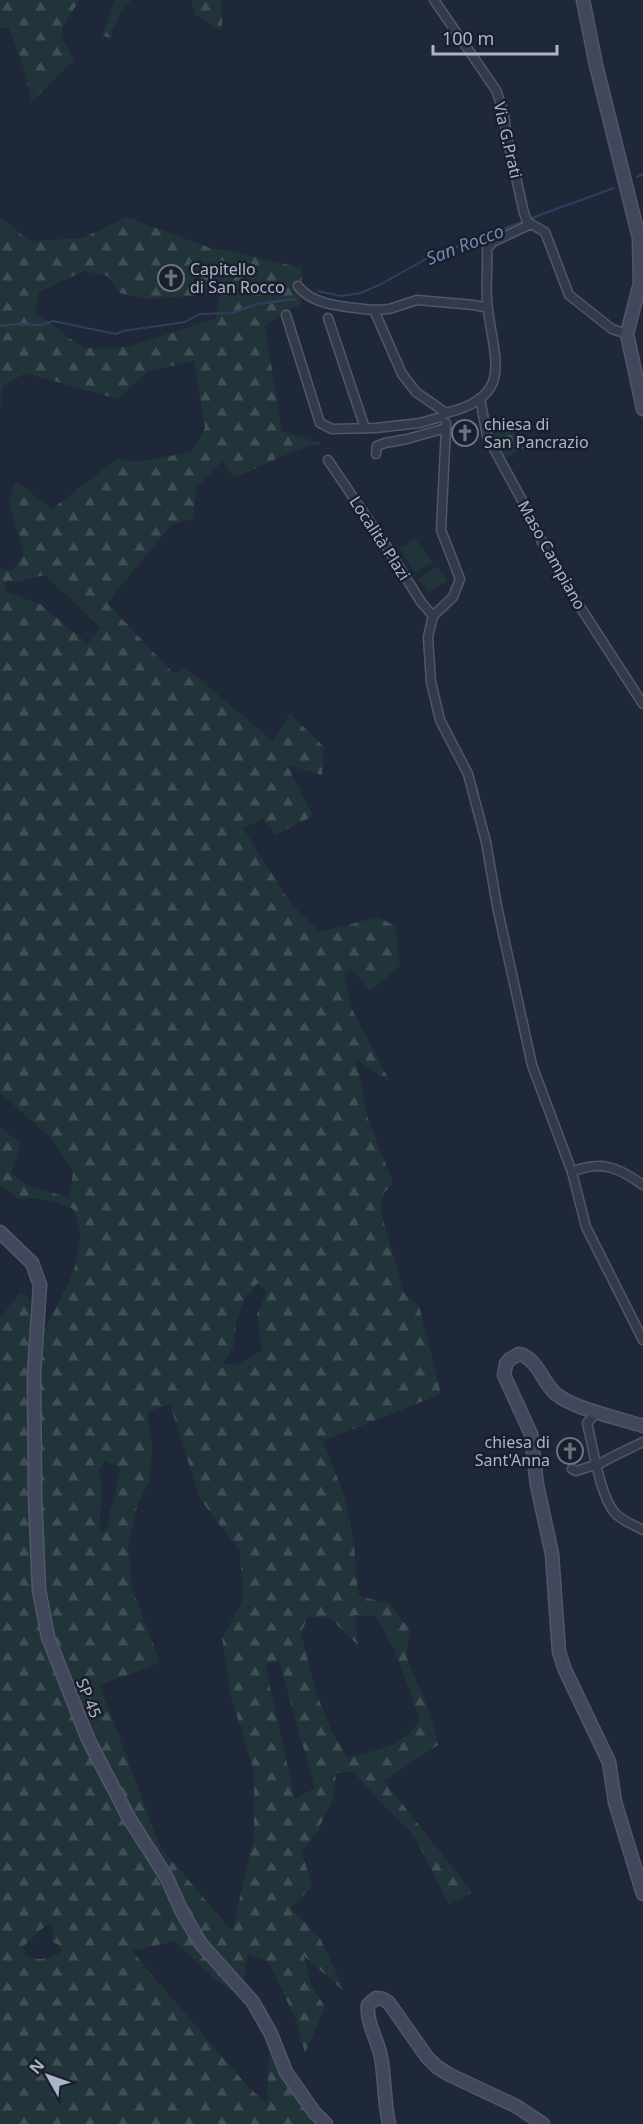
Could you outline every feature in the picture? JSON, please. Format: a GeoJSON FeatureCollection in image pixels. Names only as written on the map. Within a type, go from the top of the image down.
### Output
{"type":"FeatureCollection","features":[{"type":"Feature","properties":{"kind":"street","name":"Via G.Prati"},"geometry":{"type":"LineString","coordinates":[[434,0],[496,90],[504,113],[506,133],[527,219]]}},
{"type":"Feature","properties":{"kind":"street"},"geometry":{"type":"LineString","coordinates":[[583,0],[596,65],[639,238],[641,288],[627,334],[643,409]]}},
{"type":"Feature","properties":{"kind":"street"},"geometry":{"type":"LineString","coordinates":[[632,206],[643,215]]}},
{"type":"Feature","properties":{"kind":"street"},"geometry":{"type":"LineString","coordinates":[[286,315],[320,423],[332,429],[420,423],[457,411],[480,398],[493,386],[496,353],[488,308],[488,249],[493,242],[527,219],[545,232],[569,295],[612,329],[627,334]]}},
{"type":"Feature","properties":{"kind":"street"},"geometry":{"type":"LineString","coordinates":[[298,286],[308,296],[318,301],[374,310],[388,309],[417,300],[488,308]]}},
{"type":"Feature","properties":{"kind":"street"},"geometry":{"type":"LineString","coordinates":[[374,310],[402,374],[416,392],[446,413]]}},
{"type":"Feature","properties":{"kind":"street"},"geometry":{"type":"LineString","coordinates":[[328,318],[365,428]]}},
{"type":"Feature","properties":{"kind":"street","name":"Maso Campiano"},"geometry":{"type":"LineString","coordinates":[[480,398],[487,436],[547,552],[643,704]]}},
{"type":"Feature","properties":{"kind":"street"},"geometry":{"type":"LineString","coordinates":[[446,413],[441,530],[460,579],[453,597],[433,616],[428,638],[431,682],[440,720],[468,774],[486,842],[497,906],[532,1065],[572,1172],[586,1227],[643,1340]]}},
{"type":"Feature","properties":{"kind":"street"},"geometry":{"type":"LineString","coordinates":[[376,454],[377,446],[385,442],[407,439],[446,428]]}},
{"type":"Feature","properties":{"kind":"street","name":"Località Plazi"},"geometry":{"type":"LineString","coordinates":[[328,460],[433,616]]}},
{"type":"Feature","properties":{"kind":"street"},"geometry":{"type":"LineString","coordinates":[[572,1172],[588,1166],[602,1165],[619,1170],[643,1185]]}},
{"type":"Feature","properties":{"kind":"street","name":"SP 45"},"geometry":{"type":"LineString","coordinates":[[0,1232],[32,1263],[40,1285],[34,1372],[35,1496],[39,1590],[52,1648],[88,1739],[129,1818],[167,1878],[182,1912],[201,1944],[253,2002],[271,2034],[286,2072],[314,2112],[326,2124]]}},
{"type":"Feature","properties":{"kind":"street"},"geometry":{"type":"LineString","coordinates":[[643,1426],[571,1403],[555,1393],[533,1363],[523,1355],[514,1356],[506,1364],[504,1375],[531,1434],[537,1485],[552,1554],[559,1652],[565,1670],[609,1762],[615,1802],[643,1894]]}},
{"type":"Feature","properties":{"kind":"street"},"geometry":{"type":"LineString","coordinates":[[597,1412],[587,1423],[603,1491],[610,1507],[617,1515],[643,1530]]}},
{"type":"Feature","properties":{"kind":"street"},"geometry":{"type":"LineString","coordinates":[[572,1469],[576,1471],[597,1465],[643,1442]]}},
{"type":"Feature","properties":{"kind":"street"},"geometry":{"type":"LineString","coordinates":[[389,2124],[381,2058],[368,2015],[368,2006],[376,1998],[389,2003],[437,2067],[508,2102],[543,2124]]}},
{"type":"Feature","properties":{"kind":"green space"},"geometry":{"type":"Polygon","coordinates":[[[0,0],[80,0],[63,29],[64,42],[74,60],[32,102],[24,69],[9,28],[0,28],[0,0]]]}},
{"type":"Feature","properties":{"kind":"green space"},"geometry":{"type":"Polygon","coordinates":[[[115,0],[131,0],[120,12],[110,38],[102,35],[115,0]]]}},
{"type":"Feature","properties":{"kind":"green space"},"geometry":{"type":"Polygon","coordinates":[[[191,0],[222,0],[222,31],[196,15],[191,0]]]}},
{"type":"Feature","properties":{"kind":"green space"},"geometry":{"type":"Polygon","coordinates":[[[0,217],[30,241],[83,238],[126,217],[213,249],[302,268],[301,304],[283,313],[265,327],[282,431],[320,443],[285,455],[234,478],[222,461],[196,488],[193,519],[172,524],[107,603],[174,674],[185,667],[273,741],[290,714],[324,747],[322,775],[287,765],[313,816],[275,835],[263,819],[243,828],[291,904],[320,932],[379,917],[396,927],[400,966],[370,991],[351,968],[344,974],[351,1007],[390,1082],[356,1059],[368,1119],[393,1183],[383,1194],[381,1212],[404,1293],[419,1306],[441,1394],[323,1441],[344,1495],[354,1544],[358,1594],[390,1604],[410,1628],[406,1656],[430,1713],[438,1745],[384,1781],[472,1892],[449,1905],[416,1839],[353,1772],[336,1773],[334,1797],[317,1832],[302,1852],[312,1886],[291,1908],[320,1938],[345,1992],[304,1956],[311,1985],[325,2007],[305,2053],[296,2020],[268,1961],[248,1954],[244,1977],[235,1994],[174,1941],[132,1951],[249,2088],[267,2103],[269,2053],[274,2047],[323,2124],[0,2124],[0,1315],[2,1316],[20,1292],[29,1297],[31,1339],[46,1328],[74,1271],[81,1233],[73,1209],[46,1200],[18,1199],[0,1185],[0,1127],[20,1143],[12,1173],[28,1186],[70,1198],[73,1171],[48,1135],[0,1093],[0,569],[12,571],[24,554],[9,501],[15,481],[52,509],[118,458],[137,462],[192,452],[205,428],[194,361],[148,371],[118,399],[25,373],[2,387],[0,414],[0,217]],[[84,271],[39,292],[35,312],[83,348],[128,347],[216,318],[220,294],[148,299],[120,293],[108,276],[84,271]],[[45,575],[6,582],[6,592],[40,604],[87,643],[101,628],[45,575]],[[258,1283],[244,1300],[236,1323],[233,1348],[223,1364],[236,1365],[262,1351],[257,1314],[267,1292],[258,1283]],[[170,1404],[147,1412],[152,1446],[150,1481],[138,1502],[128,1545],[132,1588],[160,1663],[100,1685],[160,1847],[232,1931],[254,1837],[254,1771],[231,1697],[222,1638],[243,1600],[240,1551],[200,1499],[170,1404]],[[105,1461],[99,1471],[102,1488],[99,1532],[103,1532],[107,1527],[121,1468],[105,1461]],[[355,1615],[358,1645],[330,1618],[308,1617],[301,1633],[317,1695],[333,1734],[347,1757],[378,1750],[397,1742],[406,1736],[420,1719],[393,1646],[375,1616],[355,1615]],[[279,1661],[265,1665],[295,1799],[315,1788],[279,1661]],[[50,1924],[23,1946],[26,1955],[44,1959],[62,1951],[59,1945],[52,1942],[53,1931],[50,1924]]]}},
{"type":"Feature","properties":{"kind":"green space"},"geometry":{"type":"Polygon","coordinates":[[[509,422],[524,448],[503,459],[489,433],[509,422]]]}},
{"type":"Feature","properties":{"kind":"green space"},"geometry":{"type":"Polygon","coordinates":[[[415,539],[433,562],[416,573],[400,549],[415,539]]]}},
{"type":"Feature","properties":{"kind":"green space"},"geometry":{"type":"Polygon","coordinates":[[[436,566],[448,581],[429,592],[418,579],[436,566]]]}},
{"type":"Feature","properties":{"kind":"waterway"},"geometry":{"type":"LineString","coordinates":[[637,177],[643,174]]}},
{"type":"Feature","properties":{"kind":"waterway","name":"San Rocco"},"geometry":{"type":"LineString","coordinates":[[529,219],[614,188]]}},
{"type":"Feature","properties":{"kind":"waterway","name":"San Rocco"},"geometry":{"type":"LineString","coordinates":[[318,291],[341,296],[361,293],[426,259],[524,221]]}},
{"type":"Feature","properties":{"kind":"waterway","name":"San Rocco"},"geometry":{"type":"LineString","coordinates":[[0,326],[41,325],[53,321],[116,334],[185,322],[199,314],[232,313],[257,304],[295,299]]}},
{"type":"Feature","properties":{"kind":"place","name":"Capitello di San Rocco"},"geometry":{"type":"Point","coordinates":[171,278]}},
{"type":"Feature","properties":{"kind":"place","name":"chiesa di San Pancrazio"},"geometry":{"type":"Point","coordinates":[465,433]}},
{"type":"Feature","properties":{"kind":"place","name":"chiesa di Sant'Anna"},"geometry":{"type":"Point","coordinates":[570,1451]}}]}
